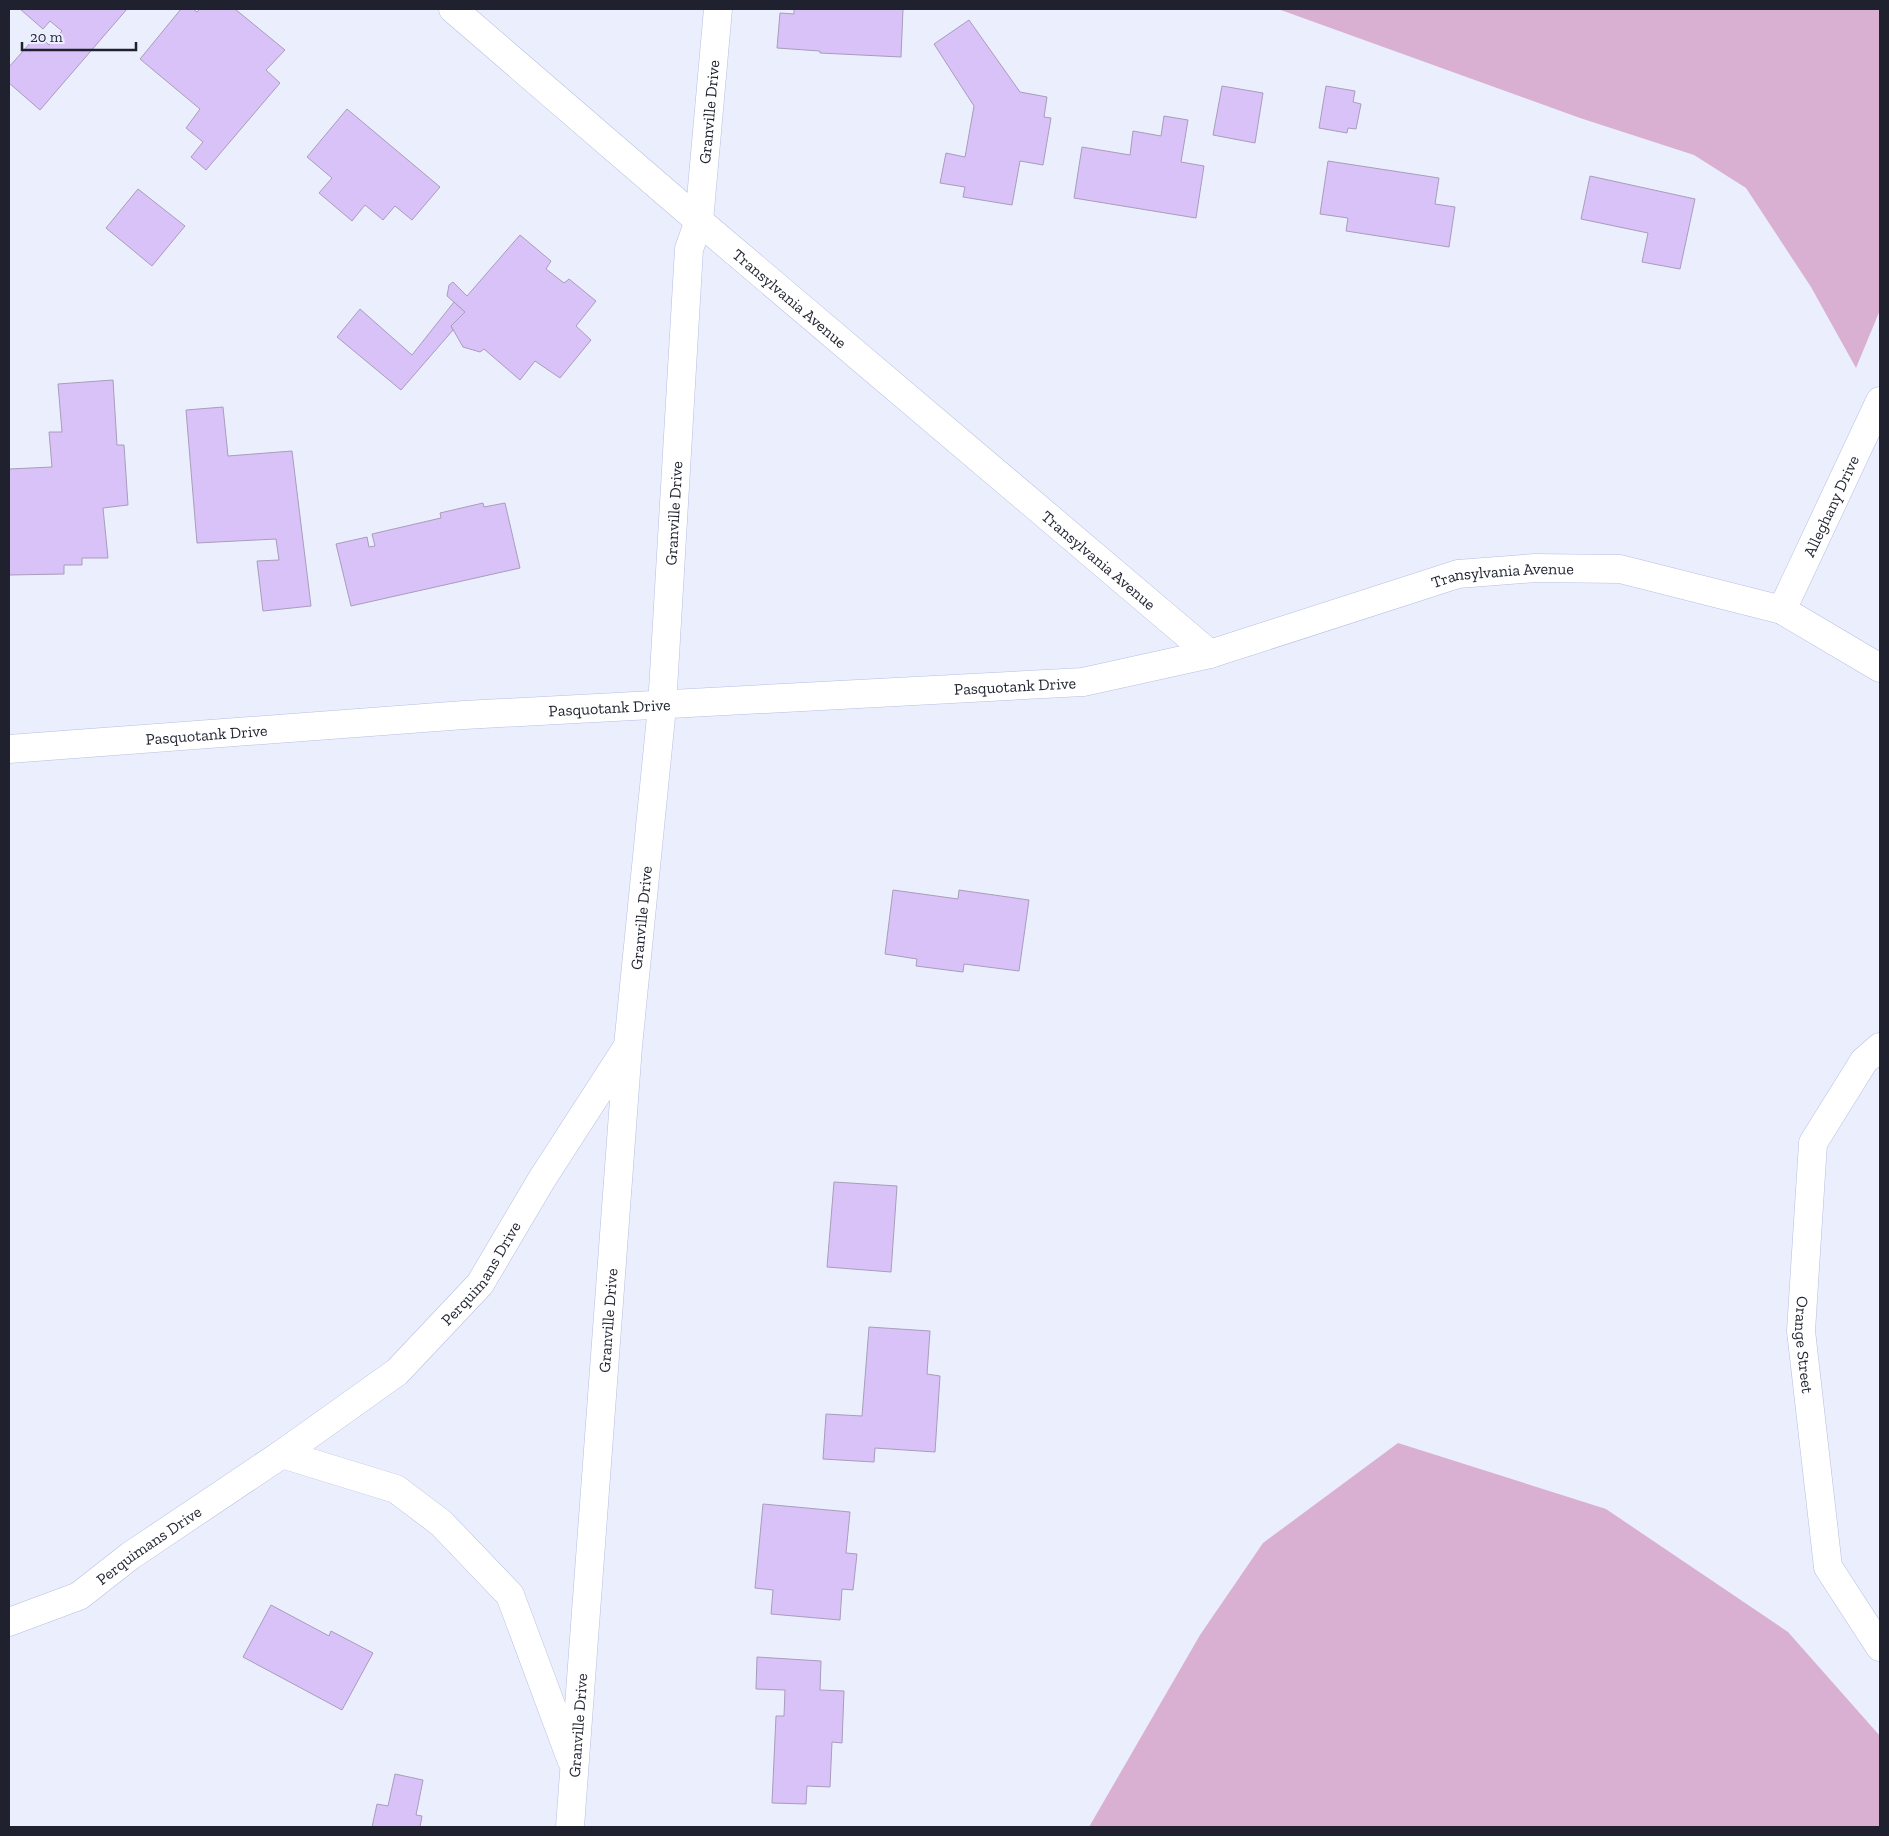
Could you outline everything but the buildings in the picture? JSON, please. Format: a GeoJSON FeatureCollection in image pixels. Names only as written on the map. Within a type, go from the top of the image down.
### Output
{"type":"FeatureCollection","features":[{"type":"Feature","properties":{"kind":"street","name":"Transylvania Avenue"},"geometry":{"type":"LineString","coordinates":[[453,9],[699,221],[1210,654],[1458,574],[1535,568],[1620,569],[1782,610],[1880,668]]}},
{"type":"Feature","properties":{"kind":"street","name":"Granville Drive"},"geometry":{"type":"LineString","coordinates":[[570,1827],[628,1046],[662,706],[689,249],[699,221],[718,9]]}},
{"type":"Feature","properties":{"kind":"street","name":"Alleghany Drive"},"geometry":{"type":"LineString","coordinates":[[1782,610],[1880,401]]}},
{"type":"Feature","properties":{"kind":"street","name":"Pasquotank Drive"},"geometry":{"type":"LineString","coordinates":[[9,749],[464,715],[662,706],[1083,682],[1210,654]]}},
{"type":"Feature","properties":{"kind":"street","name":"Perquimans Drive"},"geometry":{"type":"LineString","coordinates":[[9,1622],[79,1596],[130,1556],[282,1454],[397,1372],[480,1284],[542,1179],[628,1046]]}},
{"type":"Feature","properties":{"kind":"street","name":"Orange Street"},"geometry":{"type":"LineString","coordinates":[[1880,1047],[1864,1061],[1813,1143],[1801,1331],[1828,1568],[1880,1647]]}},
{"type":"Feature","properties":{"kind":"street"},"geometry":{"type":"LineString","coordinates":[[282,1454],[396,1489],[442,1523],[510,1595],[575,1768]]}},
{"type":"Feature","properties":{"kind":"shaded area"},"geometry":{"type":"Polygon","coordinates":[[[1278,9],[1880,9],[1880,310],[1856,368],[1811,287],[1746,188],[1694,155],[1580,118],[1278,9]]]}},
{"type":"Feature","properties":{"kind":"shaded area"},"geometry":{"type":"Polygon","coordinates":[[[1398,1443],[1606,1509],[1788,1632],[1880,1736],[1880,1827],[1089,1827],[1200,1635],[1263,1543],[1398,1443]]]}}]}
